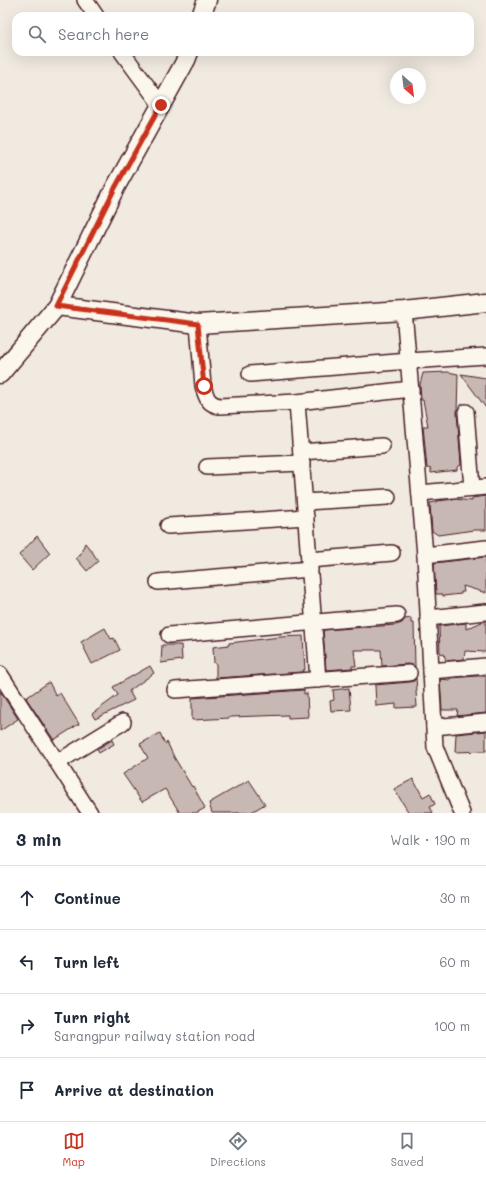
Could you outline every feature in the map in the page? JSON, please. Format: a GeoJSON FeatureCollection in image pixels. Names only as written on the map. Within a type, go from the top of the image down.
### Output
{"type":"FeatureCollection","features":[{"type":"Feature","properties":{"kind":"street"},"geometry":{"type":"LineString","coordinates":[[85,0],[93,12]]}},
{"type":"Feature","properties":{"kind":"street"},"geometry":{"type":"LineString","coordinates":[[202,12],[207,0]]}},
{"type":"Feature","properties":{"kind":"street"},"geometry":{"type":"LineString","coordinates":[[125,56],[161,105]]}},
{"type":"Feature","properties":{"kind":"street"},"geometry":{"type":"LineString","coordinates":[[0,374],[56,306],[115,188],[188,56]]}},
{"type":"Feature","properties":{"kind":"street"},"geometry":{"type":"LineString","coordinates":[[56,306],[198,324],[404,311],[486,302]]}},
{"type":"Feature","properties":{"kind":"street"},"geometry":{"type":"LineString","coordinates":[[404,311],[425,555],[435,747],[462,813]]}},
{"type":"Feature","properties":{"kind":"street"},"geometry":{"type":"LineString","coordinates":[[198,324],[204,386],[207,400],[215,406],[297,402],[411,389]]}},
{"type":"Feature","properties":{"kind":"street"},"geometry":{"type":"LineString","coordinates":[[250,374],[486,356]]}},
{"type":"Feature","properties":{"kind":"street"},"geometry":{"type":"LineString","coordinates":[[297,402],[318,680]]}},
{"type":"Feature","properties":{"kind":"street"},"geometry":{"type":"LineString","coordinates":[[420,493],[479,488],[466,412]]}},
{"type":"Feature","properties":{"kind":"street"},"geometry":{"type":"LineString","coordinates":[[207,467],[302,458],[382,446]]}},
{"type":"Feature","properties":{"kind":"street"},"geometry":{"type":"LineString","coordinates":[[168,526],[388,497]]}},
{"type":"Feature","properties":{"kind":"street"},"geometry":{"type":"LineString","coordinates":[[425,555],[486,548]]}},
{"type":"Feature","properties":{"kind":"street"},"geometry":{"type":"LineString","coordinates":[[158,582],[310,565],[392,553]]}},
{"type":"Feature","properties":{"kind":"street"},"geometry":{"type":"LineString","coordinates":[[428,618],[486,612]]}},
{"type":"Feature","properties":{"kind":"street"},"geometry":{"type":"LineString","coordinates":[[170,635],[397,615]]}},
{"type":"Feature","properties":{"kind":"street"},"geometry":{"type":"LineString","coordinates":[[431,671],[486,666]]}},
{"type":"Feature","properties":{"kind":"street"},"geometry":{"type":"LineString","coordinates":[[175,690],[409,673]]}},
{"type":"Feature","properties":{"kind":"street"},"geometry":{"type":"LineString","coordinates":[[0,674],[90,813]]}},
{"type":"Feature","properties":{"kind":"street"},"geometry":{"type":"LineString","coordinates":[[58,762],[123,722]]}},
{"type":"Feature","properties":{"kind":"street"},"geometry":{"type":"LineString","coordinates":[[434,727],[486,722]]}},
{"type":"Feature","properties":{"kind":"building"},"geometry":{"type":"Polygon","coordinates":[[[448,372],[458,374],[457,413],[461,465],[457,467],[457,470],[431,473],[431,469],[427,468],[423,426],[428,426],[423,400],[421,400],[420,384],[423,373],[448,372]]]}},
{"type":"Feature","properties":{"kind":"building"},"geometry":{"type":"Polygon","coordinates":[[[461,374],[486,378],[486,408],[461,374]]]}},
{"type":"Feature","properties":{"kind":"building"},"geometry":{"type":"Polygon","coordinates":[[[486,496],[486,530],[474,530],[438,535],[432,531],[430,503],[455,499],[472,501],[472,498],[486,496]]]}},
{"type":"Feature","properties":{"kind":"building"},"geometry":{"type":"Polygon","coordinates":[[[37,536],[50,553],[32,570],[19,555],[37,536]]]}},
{"type":"Feature","properties":{"kind":"building"},"geometry":{"type":"Polygon","coordinates":[[[85,543],[98,561],[87,571],[76,558],[80,555],[85,543]]]}},
{"type":"Feature","properties":{"kind":"building"},"geometry":{"type":"Polygon","coordinates":[[[486,557],[486,593],[463,586],[464,592],[461,592],[461,594],[443,596],[442,594],[436,594],[434,563],[486,557]]]}},
{"type":"Feature","properties":{"kind":"building"},"geometry":{"type":"Polygon","coordinates":[[[411,618],[411,623],[414,623],[415,667],[408,664],[382,666],[381,650],[354,650],[356,666],[352,666],[352,668],[326,670],[323,630],[396,625],[402,623],[405,619],[411,618]]]}},
{"type":"Feature","properties":{"kind":"building"},"geometry":{"type":"Polygon","coordinates":[[[486,621],[486,652],[465,651],[464,659],[446,661],[444,654],[440,653],[439,626],[466,623],[466,629],[486,621]]]}},
{"type":"Feature","properties":{"kind":"building"},"geometry":{"type":"Polygon","coordinates":[[[105,628],[111,639],[114,638],[120,650],[92,664],[81,642],[105,628]]]}},
{"type":"Feature","properties":{"kind":"building"},"geometry":{"type":"Polygon","coordinates":[[[303,636],[305,670],[303,670],[303,672],[216,678],[216,664],[214,663],[213,647],[229,645],[229,643],[303,636]]]}},
{"type":"Feature","properties":{"kind":"building"},"geometry":{"type":"Polygon","coordinates":[[[162,645],[181,645],[182,660],[161,663],[162,645]]]}},
{"type":"Feature","properties":{"kind":"building"},"geometry":{"type":"Polygon","coordinates":[[[150,666],[154,673],[129,691],[134,700],[95,719],[92,714],[118,695],[113,687],[150,666]]]}},
{"type":"Feature","properties":{"kind":"building"},"geometry":{"type":"Polygon","coordinates":[[[486,676],[486,713],[457,716],[458,710],[442,710],[440,679],[450,680],[450,678],[486,676]]]}},
{"type":"Feature","properties":{"kind":"building"},"geometry":{"type":"Polygon","coordinates":[[[416,678],[417,707],[396,708],[396,704],[376,706],[375,685],[410,682],[414,681],[416,678]]]}},
{"type":"Feature","properties":{"kind":"building"},"geometry":{"type":"Polygon","coordinates":[[[49,682],[56,696],[60,693],[79,724],[54,740],[26,698],[49,682]]]}},
{"type":"Feature","properties":{"kind":"building"},"geometry":{"type":"Polygon","coordinates":[[[349,688],[351,710],[331,711],[330,701],[334,700],[333,690],[349,688]]]}},
{"type":"Feature","properties":{"kind":"building"},"geometry":{"type":"Polygon","coordinates":[[[304,690],[304,694],[307,693],[308,717],[288,718],[288,715],[192,720],[192,698],[304,690]]]}},
{"type":"Feature","properties":{"kind":"building"},"geometry":{"type":"Polygon","coordinates":[[[0,691],[18,719],[0,731],[0,691]]]}},
{"type":"Feature","properties":{"kind":"building"},"geometry":{"type":"Polygon","coordinates":[[[486,731],[486,751],[455,752],[456,734],[486,731]]]}},
{"type":"Feature","properties":{"kind":"building"},"geometry":{"type":"Polygon","coordinates":[[[160,733],[165,744],[167,742],[174,757],[205,808],[196,813],[180,813],[165,789],[142,802],[123,774],[148,758],[140,744],[160,733]]]}},
{"type":"Feature","properties":{"kind":"building"},"geometry":{"type":"Polygon","coordinates":[[[112,740],[114,744],[99,753],[97,749],[112,740]]]}},
{"type":"Feature","properties":{"kind":"building"},"geometry":{"type":"Polygon","coordinates":[[[413,779],[423,797],[430,793],[435,804],[430,807],[433,813],[409,813],[394,789],[413,779]]]}},
{"type":"Feature","properties":{"kind":"building"},"geometry":{"type":"Polygon","coordinates":[[[249,780],[265,804],[250,813],[212,813],[209,803],[249,780]]]}},
{"type":"Feature","properties":{"kind":"route"},"geometry":{"type":"LineString","coordinates":[[161,105],[115,188],[56,306],[198,324],[204,386]]}}]}
